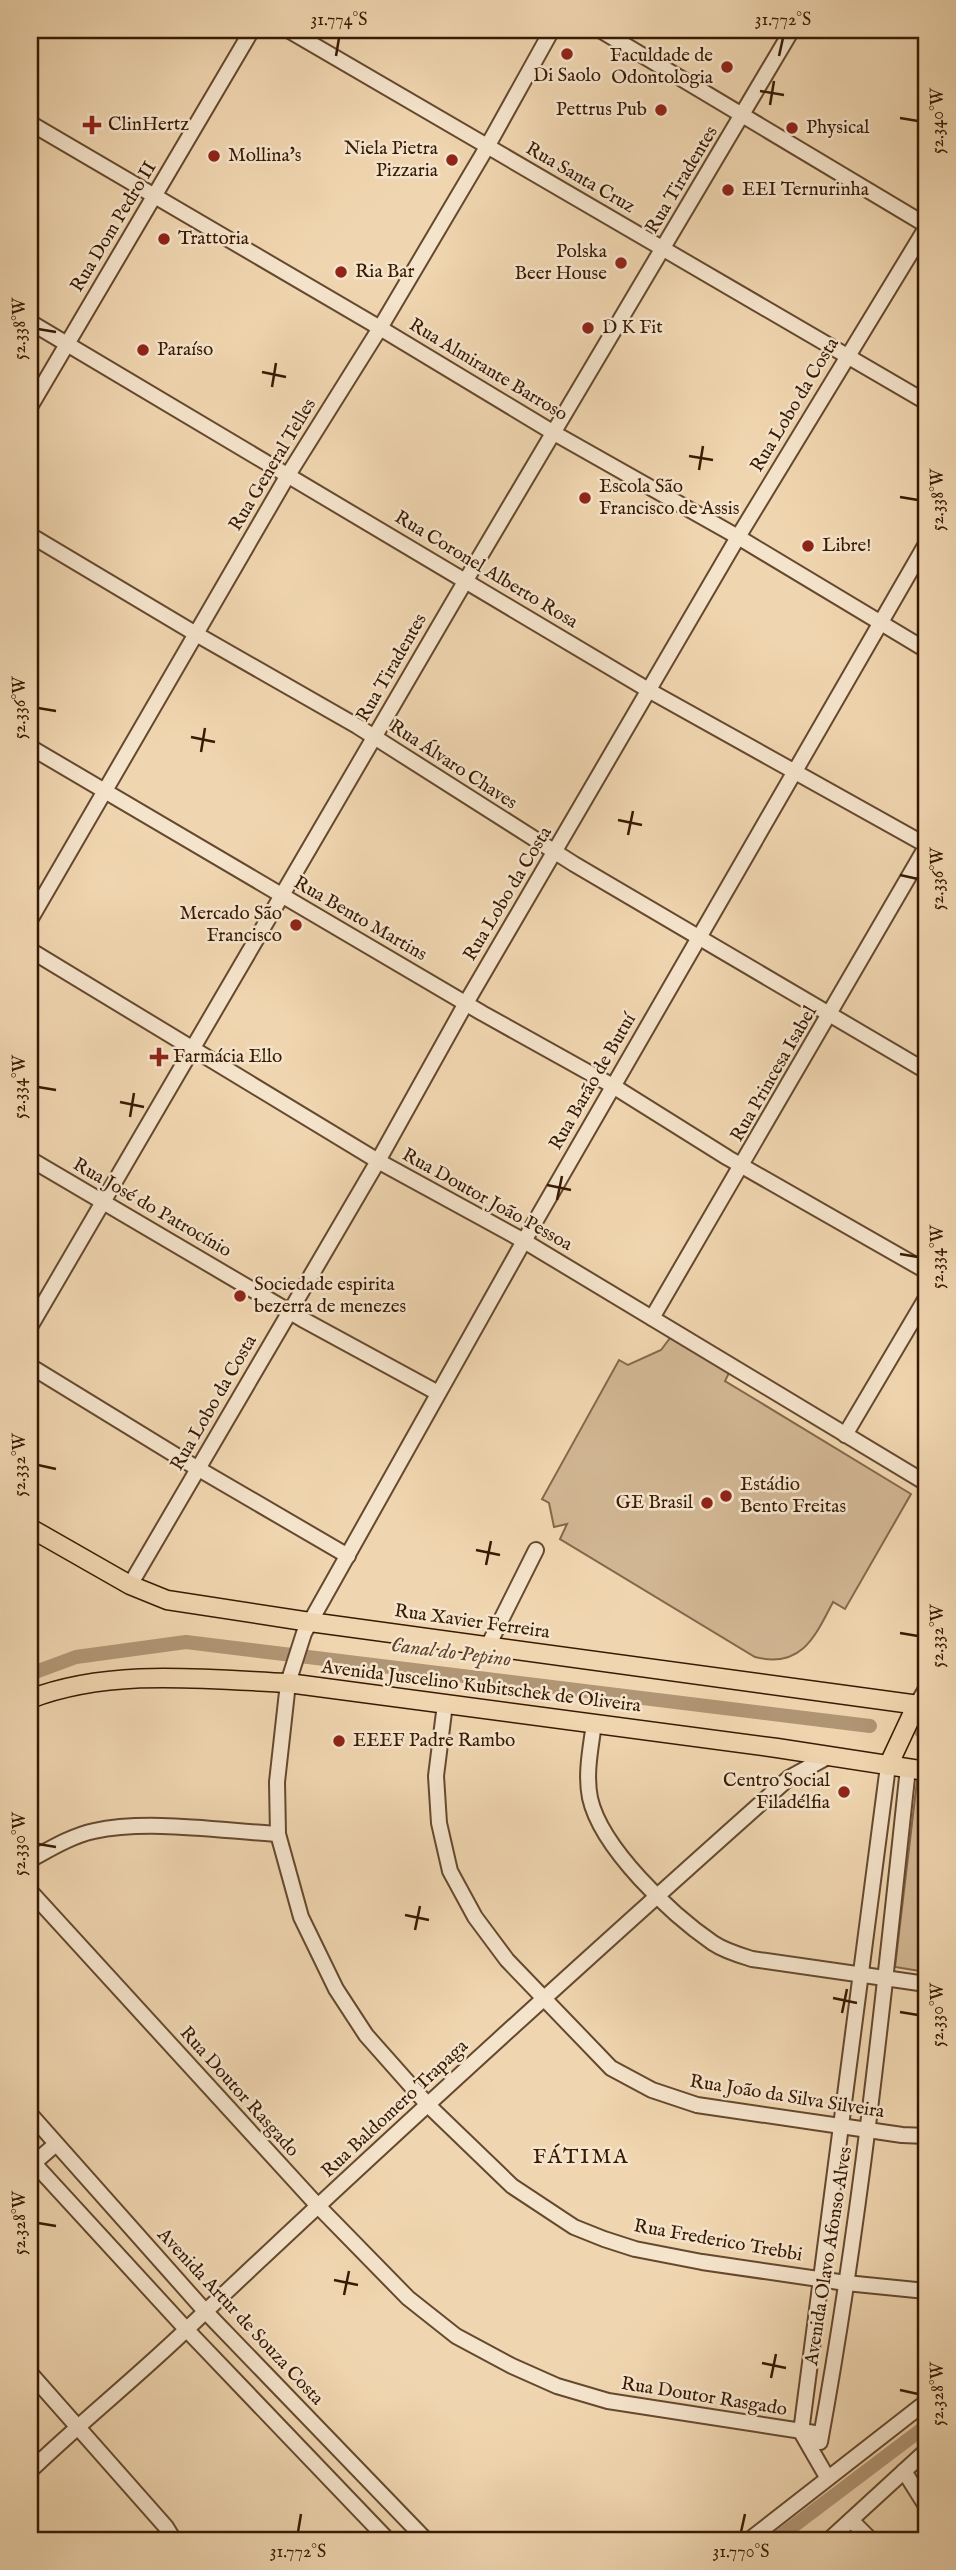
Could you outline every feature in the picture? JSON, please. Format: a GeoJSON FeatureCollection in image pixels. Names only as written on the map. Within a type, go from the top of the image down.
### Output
{"type":"FeatureCollection","features":[{"type":"Feature","properties":{"kind":"main road","name":"Rua Xavier Ferreira"},"geometry":{"type":"LineString","coordinates":[[30,1528],[130,1585],[167,1600],[307,1627],[488,1646],[923,1699]]}},
{"type":"Feature","properties":{"kind":"main road","name":"Avenida Juscelino Kubitschek de Oliveira"},"geometry":{"type":"LineString","coordinates":[[30,1699],[51,1691],[111,1680],[208,1679],[288,1683],[832,1755],[917,1769]]}},
{"type":"Feature","properties":{"kind":"main road"},"geometry":{"type":"LineString","coordinates":[[888,1766],[923,1699]]}},
{"type":"Feature","properties":{"kind":"main road"},"geometry":{"type":"LineString","coordinates":[[899,1742],[917,1769]]}},
{"type":"Feature","properties":{"kind":"street","name":"Rua Dom Pedro II"},"geometry":{"type":"LineString","coordinates":[[30,407],[252,30]]}},
{"type":"Feature","properties":{"kind":"street","name":"Rua Santa Cruz"},"geometry":{"type":"LineString","coordinates":[[288,30],[926,402]]}},
{"type":"Feature","properties":{"kind":"street","name":"Rua General Telles"},"geometry":{"type":"LineString","coordinates":[[30,920],[288,475],[380,328],[487,147],[552,30]]}},
{"type":"Feature","properties":{"kind":"street"},"geometry":{"type":"LineString","coordinates":[[600,30],[926,226]]}},
{"type":"Feature","properties":{"kind":"street","name":"Rua Tiradentes"},"geometry":{"type":"LineString","coordinates":[[30,1327],[466,580],[792,30]]}},
{"type":"Feature","properties":{"kind":"street","name":"Rua Almirante Barroso"},"geometry":{"type":"LineString","coordinates":[[30,123],[926,650]]}},
{"type":"Feature","properties":{"kind":"street","name":"Rua Lobo da Costa"},"geometry":{"type":"LineString","coordinates":[[130,1585],[738,537],[926,226]]}},
{"type":"Feature","properties":{"kind":"street","name":"Rua Coronel Alberto Rosa"},"geometry":{"type":"LineString","coordinates":[[30,322],[650,691],[926,846]]}},
{"type":"Feature","properties":{"kind":"street","name":"Rua Álvaro Chaves"},"geometry":{"type":"LineString","coordinates":[[30,535],[374,737],[555,852],[926,1072]]}},
{"type":"Feature","properties":{"kind":"street","name":"Rua Barão de Butuí"},"geometry":{"type":"LineString","coordinates":[[288,1683],[307,1627],[438,1393],[926,544]]}},
{"type":"Feature","properties":{"kind":"street","name":"Rua Bento Martins"},"geometry":{"type":"LineString","coordinates":[[30,747],[466,1003],[613,1086],[742,1166],[926,1271]]}},
{"type":"Feature","properties":{"kind":"street","name":"Rua Princesa Isabel"},"geometry":{"type":"LineString","coordinates":[[652,1318],[830,1016],[926,846]]}},
{"type":"Feature","properties":{"kind":"street","name":"Rua Doutor João Pessoa"},"geometry":{"type":"LineString","coordinates":[[30,950],[378,1161],[524,1241],[926,1483]]}},
{"type":"Feature","properties":{"kind":"street","name":"Rua José do Patrocínio"},"geometry":{"type":"LineString","coordinates":[[30,1159],[290,1312],[438,1393]]}},
{"type":"Feature","properties":{"kind":"street"},"geometry":{"type":"LineString","coordinates":[[845,1435],[926,1298]]}},
{"type":"Feature","properties":{"kind":"street"},"geometry":{"type":"LineString","coordinates":[[30,1366],[348,1556]]}},
{"type":"Feature","properties":{"kind":"street"},"geometry":{"type":"LineString","coordinates":[[488,1646],[536,1550]]}},
{"type":"Feature","properties":{"kind":"street","name":"Rua Frederico Trebbi"},"geometry":{"type":"LineString","coordinates":[[288,1683],[277,1782],[278,1834],[301,1917],[337,1989],[366,2035],[428,2105],[512,2186],[573,2227],[604,2239],[649,2251],[702,2262],[846,2283],[926,2291]]}},
{"type":"Feature","properties":{"kind":"street","name":"Rua João da Silva Silveira"},"geometry":{"type":"LineString","coordinates":[[445,1704],[436,1776],[439,1823],[450,1871],[475,1917],[507,1959],[611,2068],[652,2090],[697,2105],[842,2127],[926,2136]]}},
{"type":"Feature","properties":{"kind":"street"},"geometry":{"type":"LineString","coordinates":[[594,1723],[588,1772],[590,1797],[598,1822],[616,1850],[657,1896],[714,1944],[752,1959],[926,1984]]}},
{"type":"Feature","properties":{"kind":"street"},"geometry":{"type":"LineString","coordinates":[[777,1748],[789,1754],[792,1764],[789,1777]]}},
{"type":"Feature","properties":{"kind":"street","name":"Rua Baldomero Trapaga"},"geometry":{"type":"LineString","coordinates":[[30,2471],[543,1997],[789,1777],[832,1755]]}},
{"type":"Feature","properties":{"kind":"street","name":"Avenida Olavo Afonso Alves"},"geometry":{"type":"LineString","coordinates":[[801,2432],[888,1766]]}},
{"type":"Feature","properties":{"kind":"street","name":"Avenida Olavo Afonso Alves"},"geometry":{"type":"LineString","coordinates":[[817,2457],[846,2283],[868,2130],[885,1979],[917,1769]]}},
{"type":"Feature","properties":{"kind":"street"},"geometry":{"type":"LineString","coordinates":[[30,1860],[61,1843],[92,1831],[120,1827],[278,1834]]}},
{"type":"Feature","properties":{"kind":"street","name":"Rua Doutor Rasgado"},"geometry":{"type":"LineString","coordinates":[[30,1891],[318,2206],[408,2298],[456,2336],[557,2386],[608,2401],[821,2434]]}},
{"type":"Feature","properties":{"kind":"street","name":"Avenida Artur de Souza Costa"},"geometry":{"type":"LineString","coordinates":[[30,2115],[205,2311],[426,2540]]}},
{"type":"Feature","properties":{"kind":"street"},"geometry":{"type":"LineString","coordinates":[[56,2144],[32,2161],[186,2329],[388,2540]]}},
{"type":"Feature","properties":{"kind":"street"},"geometry":{"type":"LineString","coordinates":[[30,2373],[166,2527],[174,2540]]}},
{"type":"Feature","properties":{"kind":"street"},"geometry":{"type":"LineString","coordinates":[[749,2540],[926,2402]]}},
{"type":"Feature","properties":{"kind":"street"},"geometry":{"type":"LineString","coordinates":[[801,2432],[827,2477]]}},
{"type":"Feature","properties":{"kind":"street"},"geometry":{"type":"LineString","coordinates":[[829,2540],[926,2451]]}},
{"type":"Feature","properties":{"kind":"street"},"geometry":{"type":"LineString","coordinates":[[904,2471],[926,2506]]}},
{"type":"Feature","properties":{"kind":"street"},"geometry":{"type":"LineString","coordinates":[[851,2519],[871,2540]]}},
{"type":"Feature","properties":{"kind":"shaded area","name":"Estádio Bento Freitas"},"geometry":{"type":"Polygon","coordinates":[[[670,1338],[729,1373],[725,1381],[911,1494],[845,1609],[833,1602],[813,1638],[795,1654],[771,1660],[755,1657],[560,1539],[567,1524],[554,1527],[549,1503],[542,1499],[619,1360],[628,1365],[661,1350],[670,1338]]]}},
{"type":"Feature","properties":{"kind":"shaded area"},"geometry":{"type":"Polygon","coordinates":[[[917,1781],[926,1783],[926,1972],[895,1967],[917,1781]]]}},
{"type":"Feature","properties":{"kind":"waterway","name":"Canal do Pepino"},"geometry":{"type":"LineString","coordinates":[[30,1674],[76,1657],[186,1642],[870,1726]]}},
{"type":"Feature","properties":{"kind":"waterway","name":"Canal do Pepino"},"geometry":{"type":"LineString","coordinates":[[921,1731],[926,1731]]}},
{"type":"Feature","properties":{"kind":"waterway"},"geometry":{"type":"LineString","coordinates":[[775,2540],[926,2426]]}},
{"type":"Feature","properties":{"kind":"place","name":"Di Saolo"},"geometry":{"type":"Point","coordinates":[567,54]}},
{"type":"Feature","properties":{"kind":"place","name":"Faculdade de Odontologia"},"geometry":{"type":"Point","coordinates":[727,67]}},
{"type":"Feature","properties":{"kind":"place","name":"Pettrus Pub"},"geometry":{"type":"Point","coordinates":[661,110]}},
{"type":"Feature","properties":{"kind":"place","name":"ClinHertz"},"geometry":{"type":"Point","coordinates":[92,125]}},
{"type":"Feature","properties":{"kind":"place","name":"Physical"},"geometry":{"type":"Point","coordinates":[792,128]}},
{"type":"Feature","properties":{"kind":"place","name":"Mollina's"},"geometry":{"type":"Point","coordinates":[214,156]}},
{"type":"Feature","properties":{"kind":"place","name":"Niela Pietra Pizzaria"},"geometry":{"type":"Point","coordinates":[452,160]}},
{"type":"Feature","properties":{"kind":"place","name":"EEI Ternurinha"},"geometry":{"type":"Point","coordinates":[728,190]}},
{"type":"Feature","properties":{"kind":"place","name":"Trattoria"},"geometry":{"type":"Point","coordinates":[164,239]}},
{"type":"Feature","properties":{"kind":"place","name":"Polska Beer House"},"geometry":{"type":"Point","coordinates":[621,263]}},
{"type":"Feature","properties":{"kind":"place","name":"Ria Bar"},"geometry":{"type":"Point","coordinates":[341,272]}},
{"type":"Feature","properties":{"kind":"place","name":"D K Fit"},"geometry":{"type":"Point","coordinates":[588,328]}},
{"type":"Feature","properties":{"kind":"place","name":"Paraíso"},"geometry":{"type":"Point","coordinates":[143,350]}},
{"type":"Feature","properties":{"kind":"place","name":"Escola São Francisco de Assis"},"geometry":{"type":"Point","coordinates":[585,498]}},
{"type":"Feature","properties":{"kind":"place","name":"Libre!"},"geometry":{"type":"Point","coordinates":[808,546]}},
{"type":"Feature","properties":{"kind":"place","name":"Mercado São Francisco"},"geometry":{"type":"Point","coordinates":[296,925]}},
{"type":"Feature","properties":{"kind":"place","name":"Farmácia Ello"},"geometry":{"type":"Point","coordinates":[159,1057]}},
{"type":"Feature","properties":{"kind":"place","name":"Sociedade espirita bezerra de menezes"},"geometry":{"type":"Point","coordinates":[240,1296]}},
{"type":"Feature","properties":{"kind":"place","name":"Estádio Bento Freitas"},"geometry":{"type":"Point","coordinates":[726,1496]}},
{"type":"Feature","properties":{"kind":"place","name":"GE Brasil"},"geometry":{"type":"Point","coordinates":[707,1503]}},
{"type":"Feature","properties":{"kind":"place","name":"EEEF Padre Rambo"},"geometry":{"type":"Point","coordinates":[339,1741]}},
{"type":"Feature","properties":{"kind":"place","name":"Centro Social Filadélfia"},"geometry":{"type":"Point","coordinates":[844,1792]}},
{"type":"Feature","properties":{"kind":"district","name":"FÁTIMA"},"geometry":{"type":"Point","coordinates":[581,2157]}}]}
